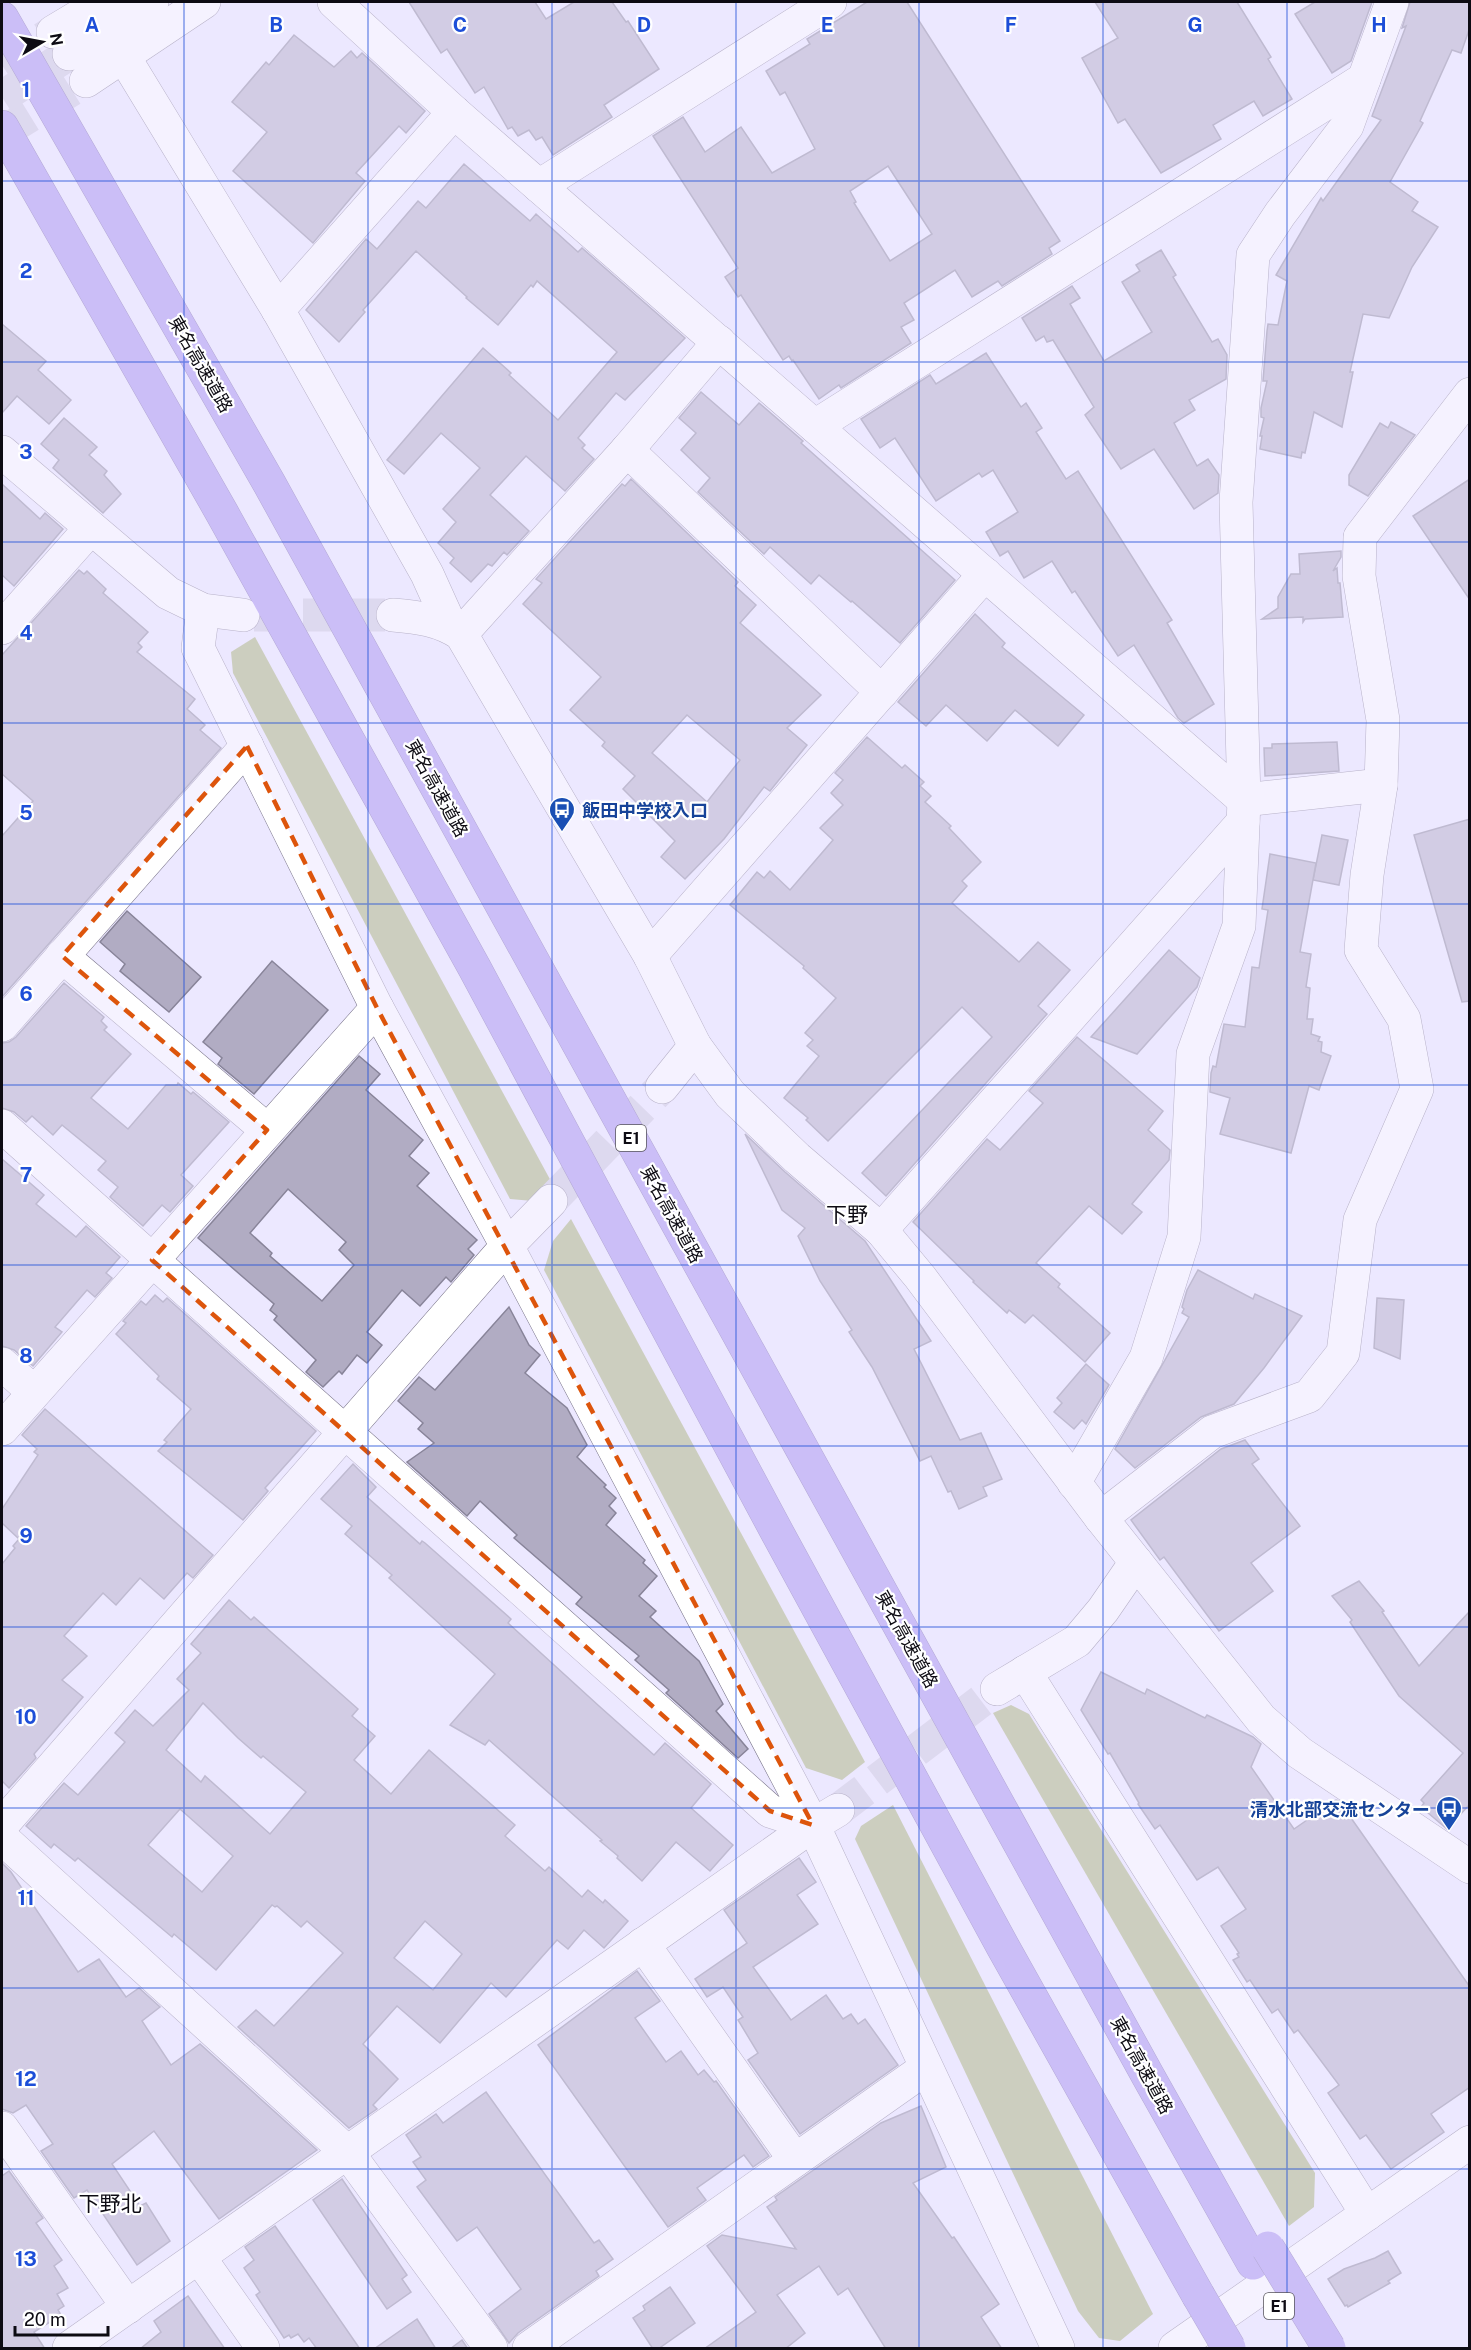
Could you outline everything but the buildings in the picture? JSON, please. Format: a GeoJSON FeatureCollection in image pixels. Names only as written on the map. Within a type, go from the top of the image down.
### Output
{"type":"FeatureCollection","features":[{"type":"Feature","properties":{"kind":"highway","name":"東名高速道路"},"geometry":{"type":"LineString","coordinates":[[2,18],[269,483],[1002,1812],[1261,2255],[1304,2349]]}},
{"type":"Feature","properties":{"kind":"highway"},"geometry":{"type":"LineString","coordinates":[[2,127],[216,503],[451,926],[789,1555],[1003,1947],[1229,2349]]}},
{"type":"Feature","properties":{"kind":"highway"},"geometry":{"type":"LineString","coordinates":[[1261,2255],[1329,2349]]}},
{"type":"Feature","properties":{"kind":"street"},"geometry":{"type":"LineString","coordinates":[[69,56],[152,2]]}},
{"type":"Feature","properties":{"kind":"street"},"geometry":{"type":"LineString","coordinates":[[69,56],[124,57],[204,2]]}},
{"type":"Feature","properties":{"kind":"street"},"geometry":{"type":"LineString","coordinates":[[334,2],[454,112],[985,574],[1243,811]]}},
{"type":"Feature","properties":{"kind":"street"},"geometry":{"type":"LineString","coordinates":[[539,186],[830,2]]}},
{"type":"Feature","properties":{"kind":"street"},"geometry":{"type":"LineString","coordinates":[[1074,1483],[1146,1358],[1184,1237],[1193,1054],[1239,926],[1243,811],[1236,502],[1253,255],[1280,214],[1347,126],[1392,2]]}},
{"type":"Feature","properties":{"kind":"street"},"geometry":{"type":"LineString","coordinates":[[69,56],[91,5]]}},
{"type":"Feature","properties":{"kind":"street"},"geometry":{"type":"LineString","coordinates":[[124,57],[278,310],[428,574],[456,631],[650,956],[695,1046],[730,1094],[797,1158],[881,1230],[920,1277],[1101,1518],[1261,1719],[1300,1753],[1470,1867]]}},
{"type":"Feature","properties":{"kind":"street"},"geometry":{"type":"LineString","coordinates":[[815,426],[1364,78]]}},
{"type":"Feature","properties":{"kind":"street"},"geometry":{"type":"LineString","coordinates":[[278,310],[454,112]]}},
{"type":"Feature","properties":{"kind":"street"},"geometry":{"type":"LineString","coordinates":[[456,631],[627,450],[719,342]]}},
{"type":"Feature","properties":{"kind":"street"},"geometry":{"type":"LineString","coordinates":[[1101,1518],[1212,1432],[1309,1396],[1343,1353],[1360,1220],[1417,1089],[1404,1019],[1361,950],[1367,875],[1381,785],[1383,720],[1359,576],[1360,537],[1470,394]]}},
{"type":"Feature","properties":{"kind":"street"},"geometry":{"type":"LineString","coordinates":[[627,450],[882,692]]}},
{"type":"Feature","properties":{"kind":"street"},"geometry":{"type":"LineString","coordinates":[[2,452],[168,593],[203,610],[243,615]]}},
{"type":"Feature","properties":{"kind":"street"},"geometry":{"type":"LineString","coordinates":[[2,628],[90,529]]}},
{"type":"Feature","properties":{"kind":"street"},"geometry":{"type":"LineString","coordinates":[[650,956],[985,574]]}},
{"type":"Feature","properties":{"kind":"street"},"geometry":{"type":"LineString","coordinates":[[203,610],[198,648],[376,1008],[826,1817],[926,2068],[1058,2349]]}},
{"type":"Feature","properties":{"kind":"street"},"geometry":{"type":"LineString","coordinates":[[393,615],[422,617],[456,631]]}},
{"type":"Feature","properties":{"kind":"street"},"geometry":{"type":"LineString","coordinates":[[2,1025],[247,746]]}},
{"type":"Feature","properties":{"kind":"street"},"geometry":{"type":"LineString","coordinates":[[881,1230],[1243,811],[1381,785]]}},
{"type":"Feature","properties":{"kind":"street"},"geometry":{"type":"LineString","coordinates":[[63,956],[267,1130]]}},
{"type":"Feature","properties":{"kind":"street"},"geometry":{"type":"LineString","coordinates":[[2,1429],[376,1008]]}},
{"type":"Feature","properties":{"kind":"street"},"geometry":{"type":"LineString","coordinates":[[662,1087],[695,1046]]}},
{"type":"Feature","properties":{"kind":"street"},"geometry":{"type":"LineString","coordinates":[[2,1126],[770,1811],[826,1817]]}},
{"type":"Feature","properties":{"kind":"street"},"geometry":{"type":"LineString","coordinates":[[2,1825],[507,1246],[551,1201]]}},
{"type":"Feature","properties":{"kind":"street"},"geometry":{"type":"LineString","coordinates":[[2,1364],[34,1392]]}},
{"type":"Feature","properties":{"kind":"street"},"geometry":{"type":"LineString","coordinates":[[997,1689],[1077,1641],[1103,1610],[1136,1562]]}},
{"type":"Feature","properties":{"kind":"street"},"geometry":{"type":"LineString","coordinates":[[1025,1672],[1367,2214]]}},
{"type":"Feature","properties":{"kind":"street"},"geometry":{"type":"LineString","coordinates":[[69,2349],[826,1817]]}},
{"type":"Feature","properties":{"kind":"street"},"geometry":{"type":"LineString","coordinates":[[2,1838],[348,2153],[491,2349]]}},
{"type":"Feature","properties":{"kind":"street"},"geometry":{"type":"LineString","coordinates":[[643,1944],[795,2160]]}},
{"type":"Feature","properties":{"kind":"street"},"geometry":{"type":"LineString","coordinates":[[529,2349],[926,2068]]}},
{"type":"Feature","properties":{"kind":"street"},"geometry":{"type":"LineString","coordinates":[[2,2128],[128,2307]]}},
{"type":"Feature","properties":{"kind":"street"},"geometry":{"type":"LineString","coordinates":[[1175,2349],[1470,2142]]}},
{"type":"Feature","properties":{"kind":"street"},"geometry":{"type":"LineString","coordinates":[[199,2257],[262,2349]]}},
{"type":"Feature","properties":{"kind":"highlighted area"},"geometry":{"type":"Polygon","coordinates":[[[247,746],[377,1008],[813,1825],[770,1811],[152,1260],[267,1130],[62,956],[247,746]]]}},
{"type":"Feature","properties":{"kind":"green space"},"geometry":{"type":"Polygon","coordinates":[[[255,637],[552,1183],[533,1201],[510,1199],[233,673],[231,652],[255,637]]]}},
{"type":"Feature","properties":{"kind":"green space"},"geometry":{"type":"Polygon","coordinates":[[[571,1219],[865,1762],[842,1780],[806,1768],[544,1270],[553,1241],[571,1219]]]}},
{"type":"Feature","properties":{"kind":"green space"},"geometry":{"type":"Polygon","coordinates":[[[1011,1705],[1029,1714],[1315,2173],[1314,2207],[1289,2226],[993,1713],[1011,1705]]]}},
{"type":"Feature","properties":{"kind":"green space"},"geometry":{"type":"Polygon","coordinates":[[[893,1805],[1153,2314],[1120,2341],[1099,2338],[1078,2311],[855,1839],[861,1826],[893,1805]]]}},
{"type":"Feature","properties":{"kind":"tunnel"},"geometry":{"type":"LineString","coordinates":[[2,65],[53,32]]}},
{"type":"Feature","properties":{"kind":"tunnel"},"geometry":{"type":"LineString","coordinates":[[2,97],[69,54]]}},
{"type":"Feature","properties":{"kind":"tunnel"},"geometry":{"type":"LineString","coordinates":[[2,133],[86,81]]}},
{"type":"Feature","properties":{"kind":"tunnel"},"geometry":{"type":"LineString","coordinates":[[254,615],[393,615]]}},
{"type":"Feature","properties":{"kind":"tunnel"},"geometry":{"type":"LineString","coordinates":[[551,1201],[662,1087]]}},
{"type":"Feature","properties":{"kind":"tunnel"},"geometry":{"type":"LineString","coordinates":[[838,1810],[997,1689]]}},
{"type":"Feature","properties":{"kind":"place","name":"飯田中学校入口"},"geometry":{"type":"Point","coordinates":[562,833]}},
{"type":"Feature","properties":{"kind":"place","name":"清水北部交流センター"},"geometry":{"type":"Point","coordinates":[1449,1832]}},
{"type":"Feature","properties":{"kind":"district","name":"下野"},"geometry":{"type":"Point","coordinates":[847,1214]}},
{"type":"Feature","properties":{"kind":"district","name":"下野北"},"geometry":{"type":"Point","coordinates":[110,2203]}}]}
